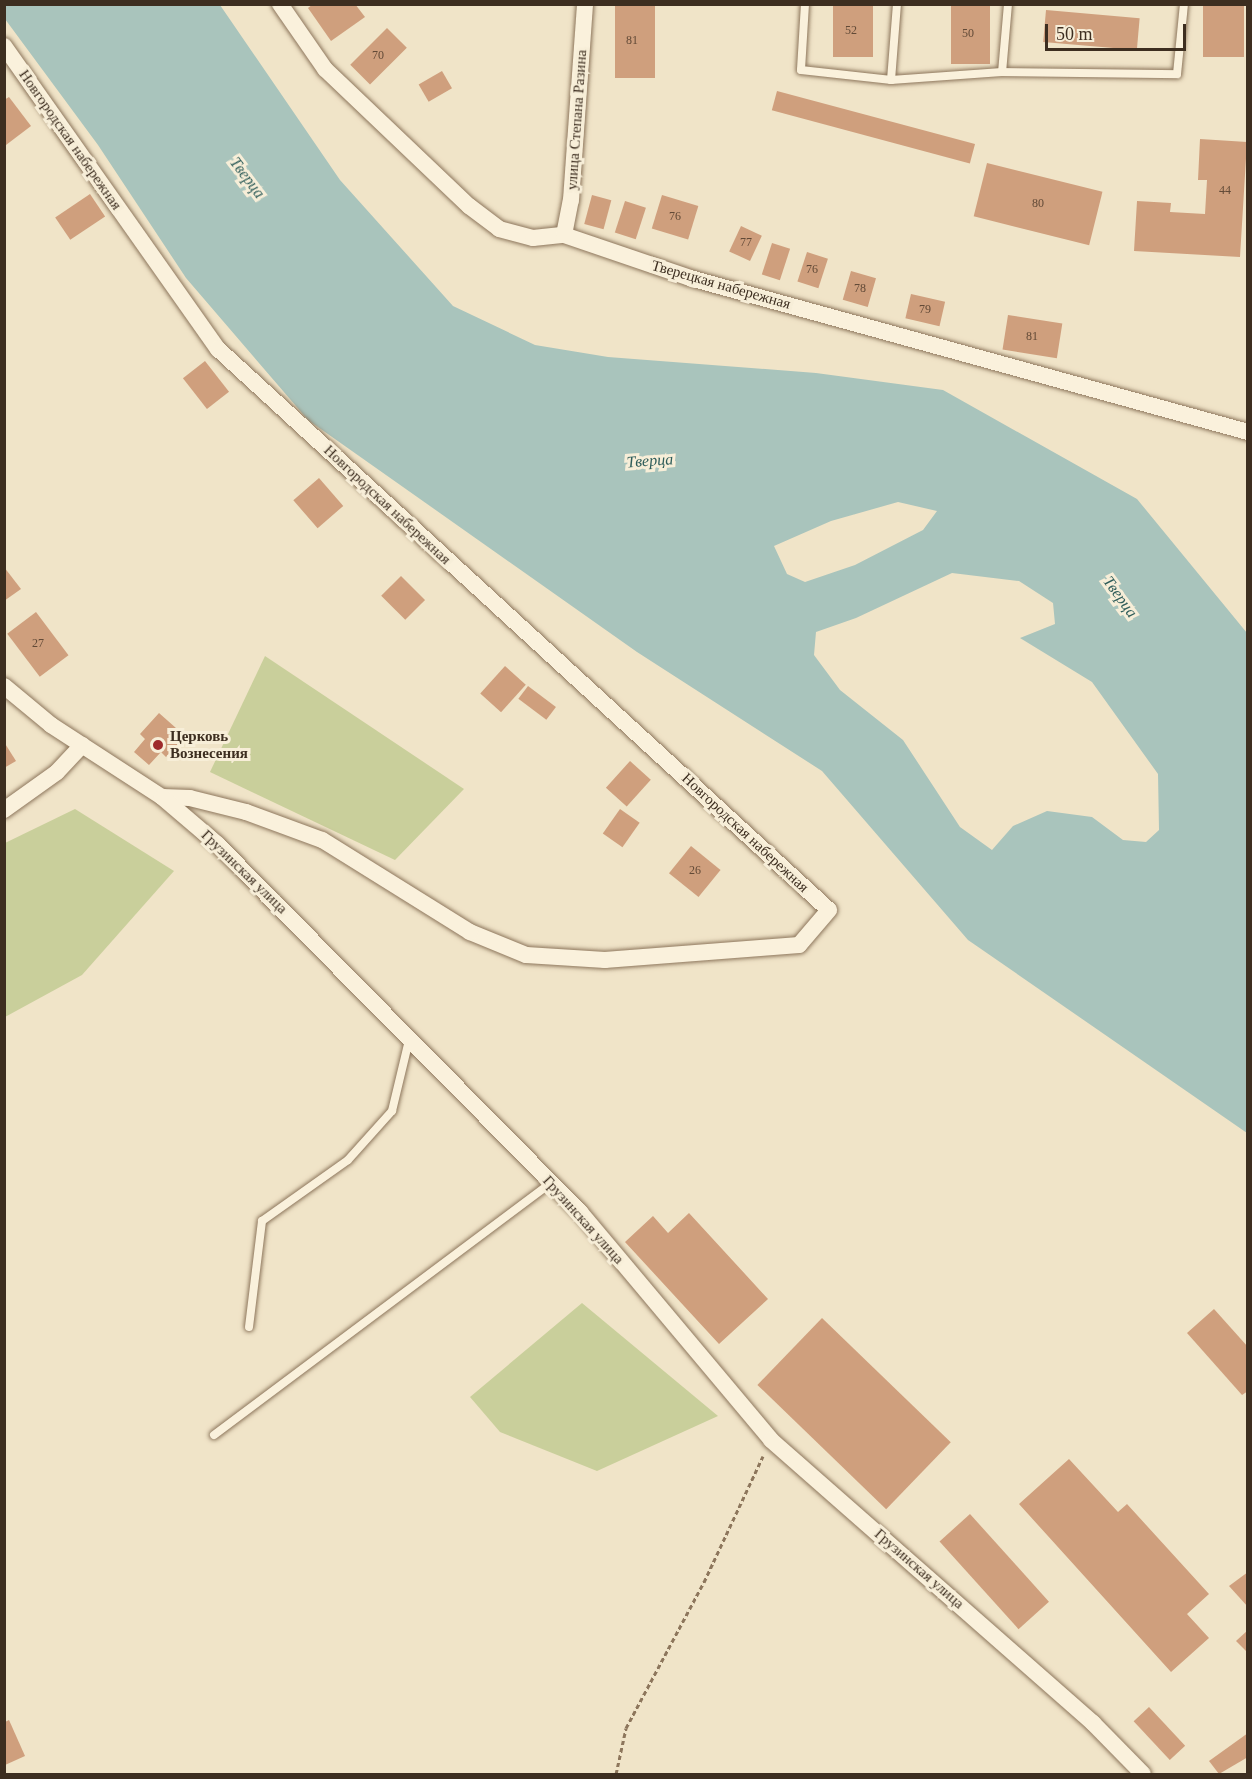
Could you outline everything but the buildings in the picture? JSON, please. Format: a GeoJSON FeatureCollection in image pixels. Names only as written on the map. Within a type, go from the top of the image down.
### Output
{"type":"FeatureCollection","features":[{"type":"Feature","properties":{"kind":"street","name":"Тверецкая набережная"},"geometry":{"type":"LineString","coordinates":[[280,4],[325,69],[469,207],[499,229],[533,238],[564,235],[690,278],[1248,432]]}},
{"type":"Feature","properties":{"kind":"street","name":"улица Степана Разина"},"geometry":{"type":"LineString","coordinates":[[564,235],[571,200],[585,4]]}},
{"type":"Feature","properties":{"kind":"street","name":"Новгородская набережная"},"geometry":{"type":"LineString","coordinates":[[4,46],[218,349],[829,910],[799,945],[605,960],[526,955],[470,932],[322,840],[246,812],[190,798],[162,796]]}},
{"type":"Feature","properties":{"kind":"street","name":"Грузинская улица"},"geometry":{"type":"LineString","coordinates":[[4,686],[82,745],[162,796],[217,844],[551,1183],[771,1440],[1093,1723],[1143,1774]]}},
{"type":"Feature","properties":{"kind":"street"},"geometry":{"type":"LineString","coordinates":[[4,810],[57,772],[82,745]]}},
{"type":"Feature","properties":{"kind":"lane"},"geometry":{"type":"LineString","coordinates":[[805,4],[801,70],[891,80],[1002,72],[1177,74],[1184,4]]}},
{"type":"Feature","properties":{"kind":"lane"},"geometry":{"type":"LineString","coordinates":[[891,80],[897,4]]}},
{"type":"Feature","properties":{"kind":"lane"},"geometry":{"type":"LineString","coordinates":[[1002,72],[1008,4]]}},
{"type":"Feature","properties":{"kind":"lane"},"geometry":{"type":"LineString","coordinates":[[249,1327],[262,1221],[348,1160],[392,1111],[409,1039]]}},
{"type":"Feature","properties":{"kind":"lane"},"geometry":{"type":"LineString","coordinates":[[214,1435],[551,1183]]}},
{"type":"Feature","properties":{"kind":"path"},"geometry":{"type":"LineString","coordinates":[[615,1774],[626,1728],[704,1582],[771,1440]]}},
{"type":"Feature","properties":{"kind":"green space"},"geometry":{"type":"Polygon","coordinates":[[[265,656],[464,789],[395,860],[210,772],[265,656]]]}},
{"type":"Feature","properties":{"kind":"green space"},"geometry":{"type":"Polygon","coordinates":[[[75,809],[174,871],[82,975],[5,1017],[5,843],[75,809]]]}},
{"type":"Feature","properties":{"kind":"green space"},"geometry":{"type":"Polygon","coordinates":[[[582,1303],[718,1416],[597,1471],[500,1432],[470,1397],[582,1303]]]}},
{"type":"Feature","properties":{"kind":"water","name":"Тверца"},"geometry":{"type":"Polygon","coordinates":[[[4,5],[220,5],[340,180],[453,306],[535,345],[608,357],[816,373],[943,390],[1137,499],[1247,633],[1247,1133],[968,940],[822,771],[637,652],[308,420],[186,278],[98,145],[5,19],[4,5]],[[898,502],[831,521],[774,546],[787,574],[805,582],[855,565],[923,530],[937,511],[898,502]],[[952,573],[856,618],[816,632],[814,655],[840,690],[903,740],[960,827],[992,850],[1013,826],[1047,811],[1092,817],[1123,840],[1146,842],[1159,830],[1158,774],[1092,682],[1020,638],[1055,624],[1053,603],[1019,581],[952,573]]]}},
{"type":"Feature","properties":{"kind":"place","name":"Церковь Вознесения"},"geometry":{"type":"Point","coordinates":[158,745]}}]}
